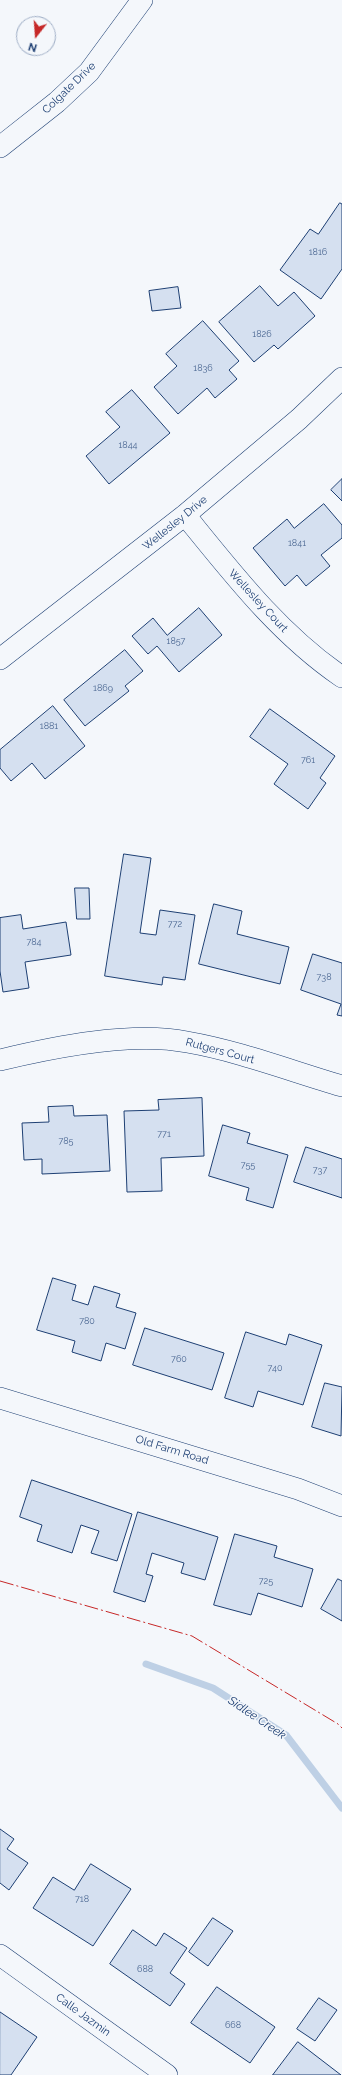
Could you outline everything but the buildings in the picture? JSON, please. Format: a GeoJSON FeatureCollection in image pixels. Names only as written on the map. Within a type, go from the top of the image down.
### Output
{"type":"FeatureCollection","features":[{"type":"Feature","properties":{"kind":"street","name":"Colgate Drive"},"geometry":{"type":"LineString","coordinates":[[0,147],[57,102],[89,72],[142,0]]}},
{"type":"Feature","properties":{"kind":"street","name":"Wellesley Drive"},"geometry":{"type":"LineString","coordinates":[[0,659],[185,515],[299,419],[342,378]]}},
{"type":"Feature","properties":{"kind":"street","name":"Wellesley Court"},"geometry":{"type":"LineString","coordinates":[[185,515],[232,573],[280,626],[305,650],[342,677]]}},
{"type":"Feature","properties":{"kind":"street","name":"Rutgers Court"},"geometry":{"type":"LineString","coordinates":[[0,1060],[36,1051],[89,1043],[137,1039],[186,1041],[342,1086]]}},
{"type":"Feature","properties":{"kind":"street","name":"Old Farm Road"},"geometry":{"type":"LineString","coordinates":[[0,1398],[298,1489],[342,1506]]}},
{"type":"Feature","properties":{"kind":"street","name":"Calle Jazmin"},"geometry":{"type":"LineString","coordinates":[[0,1955],[167,2075]]}},
{"type":"Feature","properties":{"kind":"waterway","name":"Sidlee Creek"},"geometry":{"type":"LineString","coordinates":[[146,1664],[213,1688],[286,1735],[342,1808]]}},
{"type":"Feature","properties":{"kind":"power"},"geometry":{"type":"LineString","coordinates":[[0,1581],[192,1636],[338,1724],[342,1728]]}}]}
